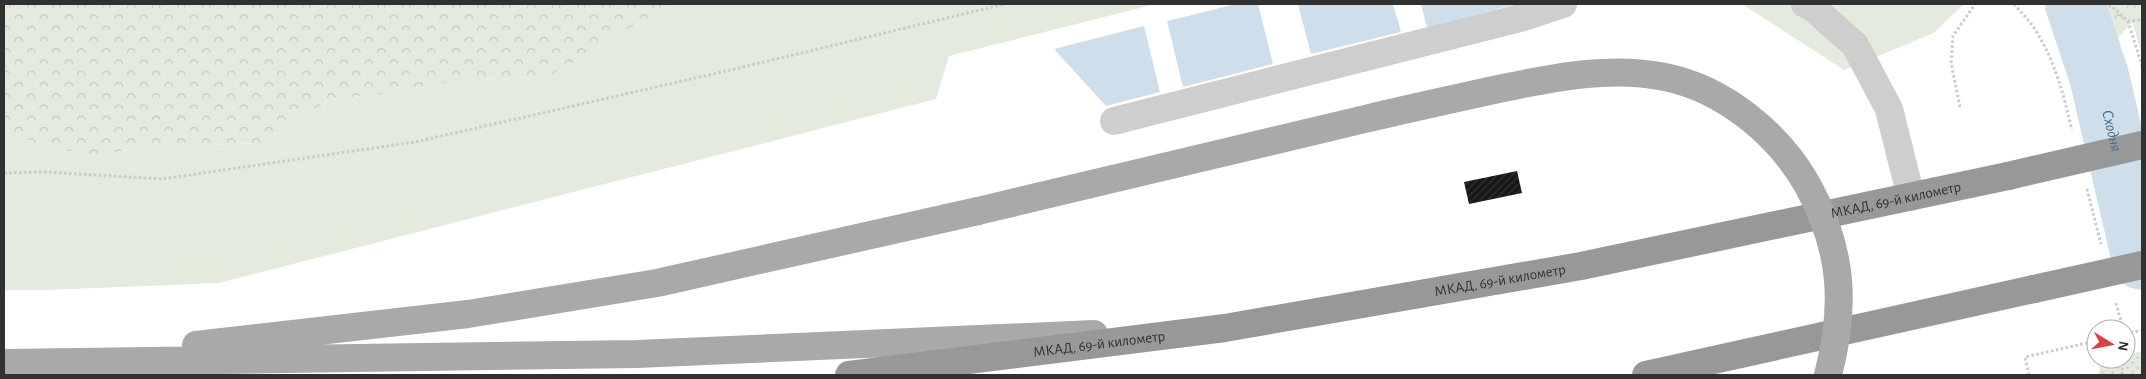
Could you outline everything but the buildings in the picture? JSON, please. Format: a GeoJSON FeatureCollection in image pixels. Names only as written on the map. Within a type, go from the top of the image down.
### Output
{"type":"FeatureCollection","features":[{"type":"Feature","properties":{"kind":"highway","name":"МКАД, 69-й километр"},"geometry":{"type":"LineString","coordinates":[[849,375],[1225,328],[1581,266],[1911,197],[2142,146]]}},
{"type":"Feature","properties":{"kind":"highway"},"geometry":{"type":"LineString","coordinates":[[1646,375],[2142,265]]}},
{"type":"Feature","properties":{"kind":"main road"},"geometry":{"type":"LineString","coordinates":[[16,362],[478,313],[657,283],[978,211],[1423,105],[1552,78],[1604,73],[1629,73],[1665,77],[1698,88],[1729,104],[1757,124],[1782,148],[1802,176],[1819,206],[1831,239],[1838,273],[1840,308],[1836,342],[1828,375]]}},
{"type":"Feature","properties":{"kind":"main road"},"geometry":{"type":"LineString","coordinates":[[16,362],[637,354],[1225,328]]}},
{"type":"Feature","properties":{"kind":"lane"},"geometry":{"type":"LineString","coordinates":[[1114,120],[1524,17],[1563,4]]}},
{"type":"Feature","properties":{"kind":"lane"},"geometry":{"type":"LineString","coordinates":[[1805,4],[1812,7],[1856,45],[1889,109],[1911,197]]}},
{"type":"Feature","properties":{"kind":"path"},"geometry":{"type":"LineString","coordinates":[[4,173],[46,172],[162,179],[415,142],[735,69],[1005,4]]}},
{"type":"Feature","properties":{"kind":"path"},"geometry":{"type":"LineString","coordinates":[[1960,107],[1951,63],[1953,36],[1975,4]]}},
{"type":"Feature","properties":{"kind":"path"},"geometry":{"type":"LineString","coordinates":[[2014,4],[2038,33],[2049,57],[2062,88],[2074,136]]}},
{"type":"Feature","properties":{"kind":"path"},"geometry":{"type":"LineString","coordinates":[[2109,4],[2128,21],[2142,66]]}},
{"type":"Feature","properties":{"kind":"path"},"geometry":{"type":"LineString","coordinates":[[2128,21],[2142,20]]}},
{"type":"Feature","properties":{"kind":"path"},"geometry":{"type":"LineString","coordinates":[[2086,184],[2103,252]]}},
{"type":"Feature","properties":{"kind":"path"},"geometry":{"type":"LineString","coordinates":[[2116,300],[2121,319]]}},
{"type":"Feature","properties":{"kind":"path"},"geometry":{"type":"LineString","coordinates":[[2029,375],[2025,358],[2086,343]]}},
{"type":"Feature","properties":{"kind":"green space"},"geometry":{"type":"Polygon","coordinates":[[[4,4],[672,4],[549,76],[447,82],[391,93],[331,99],[263,143],[150,147],[96,155],[43,147],[4,128],[4,4]]]}},
{"type":"Feature","properties":{"kind":"green space"},"geometry":{"type":"Polygon","coordinates":[[[672,4],[1156,4],[949,56],[936,99],[219,283],[4,290],[4,128],[43,147],[96,155],[150,147],[263,143],[331,99],[391,93],[447,82],[549,76],[672,4]]]}},
{"type":"Feature","properties":{"kind":"green space"},"geometry":{"type":"Polygon","coordinates":[[[1742,4],[1964,4],[1934,33],[1844,70],[1742,4]]]}},
{"type":"Feature","properties":{"kind":"green space"},"geometry":{"type":"Polygon","coordinates":[[[2086,4],[2142,4],[2142,12],[2116,40],[2114,70],[2086,4]]]}},
{"type":"Feature","properties":{"kind":"green space"},"geometry":{"type":"Polygon","coordinates":[[[2142,12],[2142,56],[2132,21],[2142,12]]]}},
{"type":"Feature","properties":{"kind":"green space"},"geometry":{"type":"Polygon","coordinates":[[[2142,351],[2142,375],[2098,375],[2100,369],[2136,369],[2136,352],[2142,351]]]}},
{"type":"Feature","properties":{"kind":"water"},"geometry":{"type":"Polygon","coordinates":[[[1236,4],[1258,4],[1273,64],[1183,87],[1167,21],[1236,4]]]}},
{"type":"Feature","properties":{"kind":"water"},"geometry":{"type":"Polygon","coordinates":[[[1298,4],[1393,4],[1401,32],[1311,54],[1298,4]]]}},
{"type":"Feature","properties":{"kind":"water"},"geometry":{"type":"Polygon","coordinates":[[[1421,4],[1516,4],[1427,28],[1421,4]]]}},
{"type":"Feature","properties":{"kind":"water"},"geometry":{"type":"Polygon","coordinates":[[[2056,4],[2086,4],[2114,70],[2099,76],[2082,78],[2064,22],[2056,4]]]}},
{"type":"Feature","properties":{"kind":"water"},"geometry":{"type":"Polygon","coordinates":[[[1144,26],[1160,92],[1106,106],[1054,49],[1144,26]]]}},
{"type":"Feature","properties":{"kind":"waterway","name":"Сходня"},"geometry":{"type":"LineString","coordinates":[[2075,4],[2099,76],[2142,260]]}}]}
